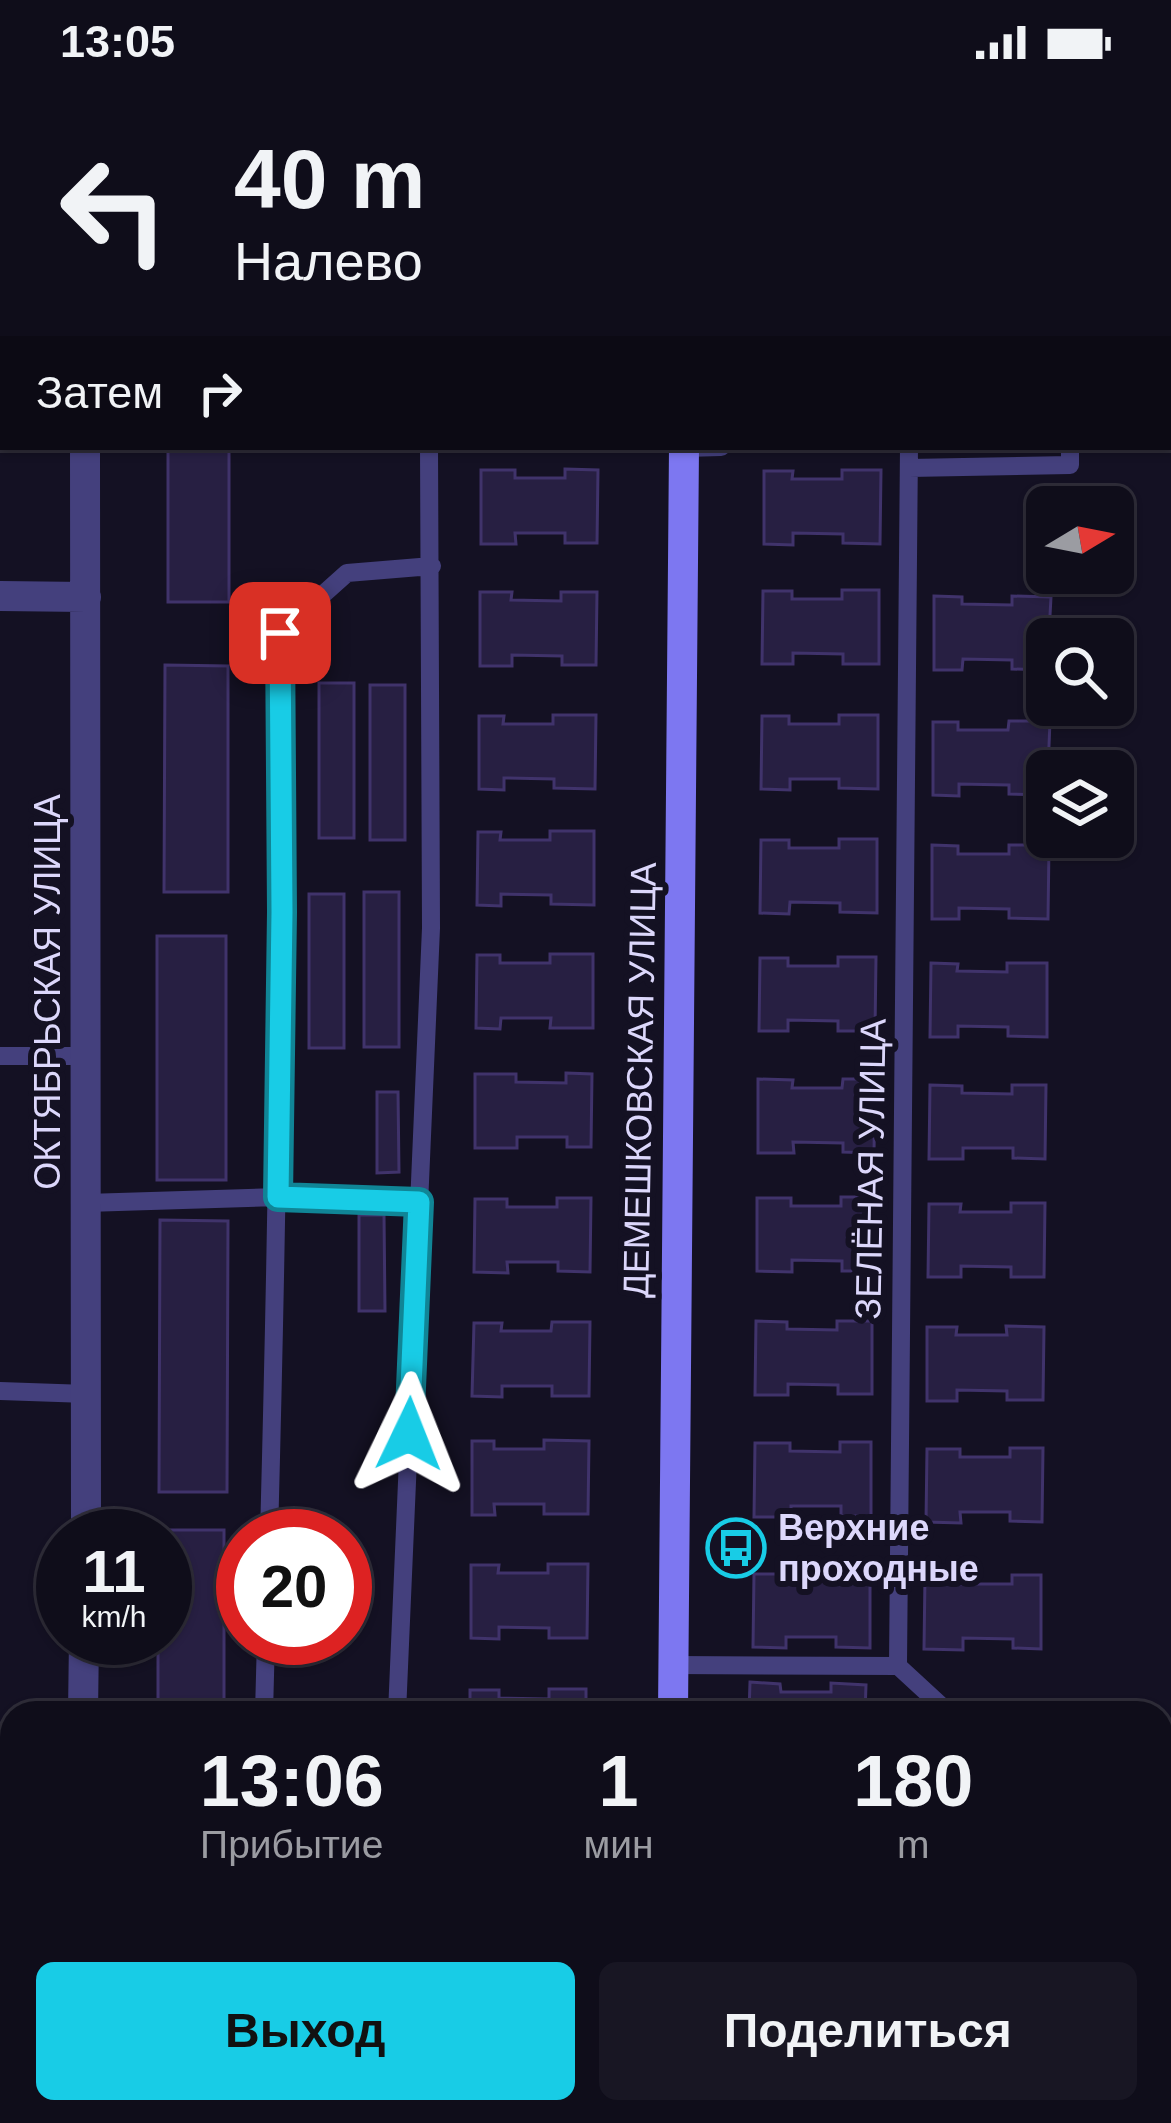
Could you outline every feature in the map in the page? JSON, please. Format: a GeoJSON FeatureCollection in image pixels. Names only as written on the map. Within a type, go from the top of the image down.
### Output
{"type":"FeatureCollection","features":[{"type":"Feature","properties":{"kind":"street","name":"ОКТЯБРЬСКАЯ УЛИЦА"},"geometry":{"type":"LineString","coordinates":[[86,450],[86,1509]]}},
{"type":"Feature","properties":{"kind":"street","name":"ДЕМЕШКОВСКАЯ УЛИЦА"},"geometry":{"type":"LineString","coordinates":[[673,1701],[684,450]]}},
{"type":"Feature","properties":{"kind":"street"},"geometry":{"type":"LineString","coordinates":[[0,596],[86,597]]}},
{"type":"Feature","properties":{"kind":"street"},"geometry":{"type":"LineString","coordinates":[[83,1701],[84,1665]]}},
{"type":"Feature","properties":{"kind":"lane"},"geometry":{"type":"LineString","coordinates":[[398,1701],[431,928],[429,450]]}},
{"type":"Feature","properties":{"kind":"lane","name":"ЗЕЛЁНАЯ УЛИЦА"},"geometry":{"type":"LineString","coordinates":[[898,1666],[909,450]]}},
{"type":"Feature","properties":{"kind":"lane"},"geometry":{"type":"LineString","coordinates":[[909,468],[1070,465],[1070,450]]}},
{"type":"Feature","properties":{"kind":"lane"},"geometry":{"type":"LineString","coordinates":[[270,1509],[282,912],[280,633],[347,573],[432,566]]}},
{"type":"Feature","properties":{"kind":"lane"},"geometry":{"type":"LineString","coordinates":[[0,1056],[85,1056]]}},
{"type":"Feature","properties":{"kind":"lane"},"geometry":{"type":"LineString","coordinates":[[86,1203],[278,1197],[419,1202]]}},
{"type":"Feature","properties":{"kind":"lane"},"geometry":{"type":"LineString","coordinates":[[0,1391],[87,1394]]}},
{"type":"Feature","properties":{"kind":"lane"},"geometry":{"type":"LineString","coordinates":[[264,1701],[265,1665]]}},
{"type":"Feature","properties":{"kind":"lane"},"geometry":{"type":"LineString","coordinates":[[673,1665],[898,1666],[937,1701]]}},
{"type":"Feature","properties":{"kind":"building"},"geometry":{"type":"Polygon","coordinates":[[[168,450],[229,450],[229,602],[168,602],[168,450]]]}},
{"type":"Feature","properties":{"kind":"building"},"geometry":{"type":"Polygon","coordinates":[[[565,469],[598,470],[597,543],[565,543],[565,533],[515,533],[516,544],[481,544],[481,470],[515,470],[515,478],[565,478],[565,469]]]}},
{"type":"Feature","properties":{"kind":"building"},"geometry":{"type":"Polygon","coordinates":[[[842,470],[881,470],[880,544],[843,543],[843,534],[793,533],[793,545],[764,544],[764,471],[793,471],[792,479],[842,479],[842,470]]]}},
{"type":"Feature","properties":{"kind":"building"},"geometry":{"type":"Polygon","coordinates":[[[842,590],[879,590],[879,664],[843,664],[843,654],[793,653],[793,664],[762,664],[763,591],[792,591],[792,599],[842,599],[842,590]]]}},
{"type":"Feature","properties":{"kind":"building"},"geometry":{"type":"Polygon","coordinates":[[[480,592],[512,592],[511,600],[561,601],[561,592],[597,592],[596,665],[562,665],[562,656],[512,655],[512,666],[480,666],[480,592]]]}},
{"type":"Feature","properties":{"kind":"building"},"geometry":{"type":"Polygon","coordinates":[[[934,596],[962,597],[962,604],[1012,605],[1012,596],[1051,597],[1050,618],[1026,618],[1026,669],[1012,669],[1012,660],[963,659],[962,670],[934,670],[934,596]]]}},
{"type":"Feature","properties":{"kind":"building"},"geometry":{"type":"Polygon","coordinates":[[[165,665],[228,666],[228,892],[164,892],[165,665]]]}},
{"type":"Feature","properties":{"kind":"building"},"geometry":{"type":"Polygon","coordinates":[[[319,683],[354,683],[354,838],[319,838],[319,683]]]}},
{"type":"Feature","properties":{"kind":"building"},"geometry":{"type":"Polygon","coordinates":[[[370,685],[405,685],[405,840],[370,840],[370,685]]]}},
{"type":"Feature","properties":{"kind":"building"},"geometry":{"type":"Polygon","coordinates":[[[553,715],[596,715],[595,789],[554,788],[554,779],[504,778],[504,790],[479,789],[479,716],[504,716],[503,724],[553,724],[553,715]]]}},
{"type":"Feature","properties":{"kind":"building"},"geometry":{"type":"Polygon","coordinates":[[[839,715],[878,715],[878,789],[839,788],[839,779],[790,779],[790,790],[761,789],[762,716],[789,716],[789,724],[839,724],[839,715]]]}},
{"type":"Feature","properties":{"kind":"building"},"geometry":{"type":"Polygon","coordinates":[[[1009,721],[1050,726],[1049,750],[1026,750],[1026,794],[1009,794],[1009,785],[959,784],[959,796],[933,795],[933,722],[958,722],[958,730],[1008,730],[1009,721]]]}},
{"type":"Feature","properties":{"kind":"building"},"geometry":{"type":"Polygon","coordinates":[[[550,831],[594,831],[594,905],[551,904],[551,895],[501,894],[501,906],[477,905],[478,832],[501,832],[500,840],[550,840],[550,831]]]}},
{"type":"Feature","properties":{"kind":"building"},"geometry":{"type":"Polygon","coordinates":[[[839,839],[877,839],[877,913],[840,912],[840,903],[790,902],[789,914],[760,913],[761,840],[789,840],[789,848],[839,848],[839,839]]]}},
{"type":"Feature","properties":{"kind":"building"},"geometry":{"type":"Polygon","coordinates":[[[932,845],[958,846],[958,854],[1009,854],[1009,845],[1026,845],[1026,858],[1049,858],[1048,919],[1009,918],[1009,909],[959,908],[959,919],[932,919],[932,845]]]}},
{"type":"Feature","properties":{"kind":"building"},"geometry":{"type":"Polygon","coordinates":[[[364,892],[399,892],[399,1047],[364,1047],[364,892]]]}},
{"type":"Feature","properties":{"kind":"building"},"geometry":{"type":"Polygon","coordinates":[[[309,894],[344,894],[344,1048],[309,1048],[309,894]]]}},
{"type":"Feature","properties":{"kind":"building"},"geometry":{"type":"Polygon","coordinates":[[[157,936],[226,936],[226,1180],[157,1180],[157,936]]]}},
{"type":"Feature","properties":{"kind":"building"},"geometry":{"type":"Polygon","coordinates":[[[550,954],[593,954],[593,1028],[550,1028],[551,1018],[501,1018],[500,1029],[476,1028],[477,955],[500,955],[500,963],[550,963],[550,954]]]}},
{"type":"Feature","properties":{"kind":"building"},"geometry":{"type":"Polygon","coordinates":[[[838,957],[876,957],[875,1031],[838,1031],[838,1021],[788,1020],[788,1031],[759,1031],[760,958],[788,958],[788,966],[838,966],[838,957]]]}},
{"type":"Feature","properties":{"kind":"building"},"geometry":{"type":"Polygon","coordinates":[[[931,963],[958,964],[957,971],[1007,972],[1007,963],[1047,963],[1047,1037],[1008,1036],[1008,1027],[958,1026],[958,1037],[930,1037],[931,963]]]}},
{"type":"Feature","properties":{"kind":"building"},"geometry":{"type":"Polygon","coordinates":[[[566,1073],[592,1074],[591,1147],[567,1147],[567,1137],[517,1137],[517,1148],[475,1148],[475,1074],[516,1074],[516,1082],[566,1083],[566,1073]]]}},
{"type":"Feature","properties":{"kind":"building"},"geometry":{"type":"Polygon","coordinates":[[[758,1079],[793,1080],[792,1088],[842,1088],[843,1079],[875,1079],[874,1153],[843,1152],[843,1143],[793,1142],[794,1153],[758,1153],[758,1079]]]}},
{"type":"Feature","properties":{"kind":"building"},"geometry":{"type":"Polygon","coordinates":[[[930,1085],[962,1086],[962,1093],[1012,1094],[1012,1085],[1046,1085],[1045,1159],[1013,1158],[1013,1148],[963,1148],[963,1159],[929,1159],[930,1085]]]}},
{"type":"Feature","properties":{"kind":"building"},"geometry":{"type":"Polygon","coordinates":[[[377,1092],[398,1092],[399,1172],[377,1173],[377,1092]]]}},
{"type":"Feature","properties":{"kind":"building"},"geometry":{"type":"Polygon","coordinates":[[[841,1197],[874,1197],[873,1271],[842,1271],[842,1261],[792,1260],[792,1272],[757,1271],[757,1198],[791,1198],[791,1206],[841,1206],[841,1197]]]}},
{"type":"Feature","properties":{"kind":"building"},"geometry":{"type":"Polygon","coordinates":[[[557,1198],[591,1198],[590,1272],[558,1271],[558,1262],[507,1262],[508,1273],[474,1272],[475,1199],[507,1199],[507,1207],[557,1207],[557,1198]]]}},
{"type":"Feature","properties":{"kind":"building"},"geometry":{"type":"Polygon","coordinates":[[[1011,1203],[1045,1203],[1044,1277],[1011,1277],[1011,1267],[961,1266],[961,1277],[928,1277],[929,1204],[961,1204],[960,1212],[1011,1212],[1011,1203]]]}},
{"type":"Feature","properties":{"kind":"building"},"geometry":{"type":"Polygon","coordinates":[[[359,1215],[384,1215],[385,1311],[359,1311],[359,1215]]]}},
{"type":"Feature","properties":{"kind":"building"},"geometry":{"type":"Polygon","coordinates":[[[160,1220],[228,1221],[227,1492],[159,1492],[160,1220]]]}},
{"type":"Feature","properties":{"kind":"building"},"geometry":{"type":"Polygon","coordinates":[[[756,1321],[787,1322],[787,1329],[837,1330],[837,1321],[872,1321],[872,1394],[838,1394],[838,1385],[788,1384],[788,1395],[755,1395],[756,1321]]]}},
{"type":"Feature","properties":{"kind":"building"},"geometry":{"type":"Polygon","coordinates":[[[552,1322],[590,1322],[589,1396],[552,1396],[552,1386],[502,1386],[502,1397],[472,1396],[474,1323],[502,1323],[501,1331],[551,1331],[552,1322]]]}},
{"type":"Feature","properties":{"kind":"building"},"geometry":{"type":"Polygon","coordinates":[[[1006,1326],[1044,1327],[1043,1400],[1007,1400],[1007,1391],[957,1390],[957,1401],[927,1401],[927,1327],[957,1327],[956,1335],[1007,1335],[1006,1326]]]}},
{"type":"Feature","properties":{"kind":"building"},"geometry":{"type":"Polygon","coordinates":[[[544,1440],[589,1441],[588,1514],[544,1514],[544,1504],[494,1504],[495,1515],[472,1515],[472,1441],[494,1441],[494,1449],[544,1449],[544,1440]]]}},
{"type":"Feature","properties":{"kind":"building"},"geometry":{"type":"Polygon","coordinates":[[[840,1442],[871,1442],[871,1516],[841,1516],[841,1506],[791,1506],[791,1517],[754,1517],[755,1443],[790,1443],[790,1451],[840,1452],[840,1442]]]}},
{"type":"Feature","properties":{"kind":"building"},"geometry":{"type":"Polygon","coordinates":[[[1010,1448],[1043,1448],[1042,1522],[1010,1521],[1010,1512],[960,1512],[961,1523],[926,1522],[927,1449],[960,1449],[960,1457],[1010,1457],[1010,1448]]]}},
{"type":"Feature","properties":{"kind":"building"},"geometry":{"type":"Polygon","coordinates":[[[192,1530],[216,1530],[216,1665],[224,1665],[224,1701],[158,1701],[158,1665],[192,1665],[192,1530]]]}},
{"type":"Feature","properties":{"kind":"building"},"geometry":{"type":"Polygon","coordinates":[[[548,1564],[588,1564],[587,1638],[549,1638],[549,1628],[499,1627],[499,1639],[471,1638],[471,1565],[499,1565],[498,1573],[548,1573],[548,1564]]]}},
{"type":"Feature","properties":{"kind":"building"},"geometry":{"type":"Polygon","coordinates":[[[835,1573],[870,1573],[870,1648],[836,1647],[836,1637],[786,1637],[786,1648],[753,1647],[754,1574],[785,1574],[785,1582],[835,1582],[835,1573]]]}},
{"type":"Feature","properties":{"kind":"building"},"geometry":{"type":"Polygon","coordinates":[[[1012,1575],[1041,1575],[1041,1649],[1013,1648],[1013,1639],[963,1638],[963,1650],[924,1649],[925,1576],[962,1576],[962,1584],[1012,1584],[1012,1575]]]}},
{"type":"Feature","properties":{"kind":"building"},"geometry":{"type":"Polygon","coordinates":[[[750,1682],[780,1684],[781,1692],[831,1692],[831,1683],[866,1685],[865,1701],[749,1701],[750,1682]]]}},
{"type":"Feature","properties":{"kind":"building"},"geometry":{"type":"Polygon","coordinates":[[[549,1689],[586,1689],[586,1701],[470,1701],[470,1690],[499,1690],[499,1698],[549,1699],[549,1689]]]}},
{"type":"Feature","properties":{"kind":"place","name":"Верхние проходные"},"geometry":{"type":"Point","coordinates":[736,1548]}},
{"type":"Feature","properties":{"kind":"route"},"geometry":{"type":"LineString","coordinates":[[280,633],[278,1197],[419,1202],[409,1434]]}}]}
